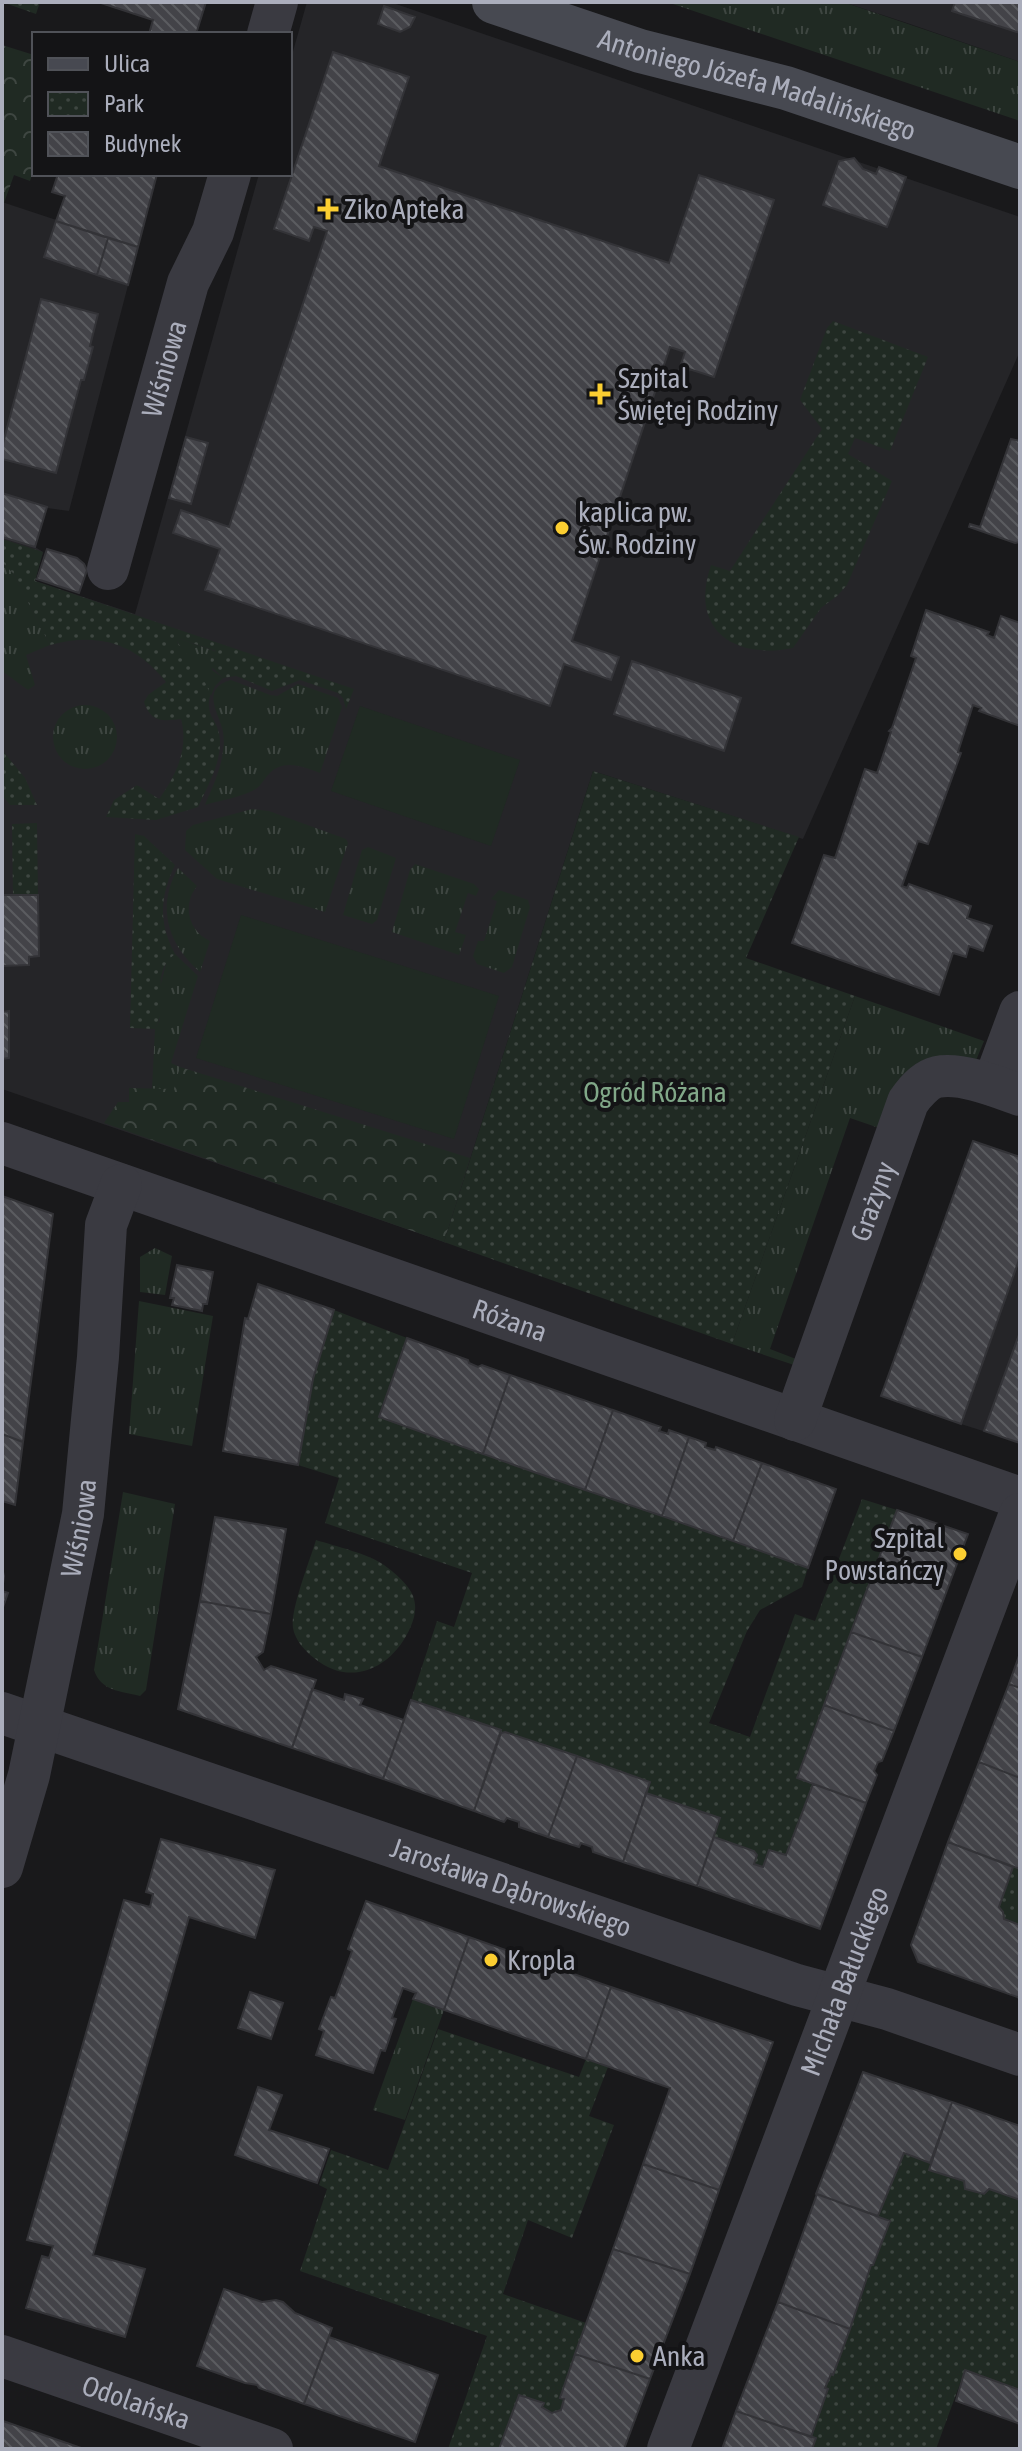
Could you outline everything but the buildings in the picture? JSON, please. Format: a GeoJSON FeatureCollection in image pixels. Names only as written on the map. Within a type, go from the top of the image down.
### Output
{"type":"FeatureCollection","features":[{"type":"Feature","properties":{"kind":"street"},"geometry":{"type":"LineString","coordinates":[[269,32],[277,2]]}},
{"type":"Feature","properties":{"kind":"street","name":"Antoniego Józefa Madalińskiego"},"geometry":{"type":"LineString","coordinates":[[494,2],[640,51],[786,88],[1020,167]]}},
{"type":"Feature","properties":{"kind":"street","name":"Wiśniowa"},"geometry":{"type":"LineString","coordinates":[[108,569],[188,283],[213,232],[229,176]]}},
{"type":"Feature","properties":{"kind":"street"},"geometry":{"type":"LineString","coordinates":[[1006,1090],[1020,1012]]}},
{"type":"Feature","properties":{"kind":"street","name":"Grażyny"},"geometry":{"type":"LineString","coordinates":[[795,1420],[908,1102],[922,1086],[937,1077],[980,1081],[1006,1090]]}},
{"type":"Feature","properties":{"kind":"street","name":"Różana"},"geometry":{"type":"LineString","coordinates":[[2,1143],[1020,1498]]}},
{"type":"Feature","properties":{"kind":"street","name":"Wiśniowa"},"geometry":{"type":"LineString","coordinates":[[2,1867],[29,1775],[20,1719],[83,1514],[97,1372],[106,1225],[121,1185]]}},
{"type":"Feature","properties":{"kind":"street","name":"Michała Bałuckiego"},"geometry":{"type":"LineString","coordinates":[[668,2449],[1020,1514]]}},
{"type":"Feature","properties":{"kind":"street","name":"Jarosława Dąbrowskiego"},"geometry":{"type":"LineString","coordinates":[[20,1719],[797,1985],[887,2009],[1020,2055]]}},
{"type":"Feature","properties":{"kind":"street","name":"Odolańska"},"geometry":{"type":"LineString","coordinates":[[2,2356],[272,2449]]}},
{"type":"Feature","properties":{"kind":"shaded area","name":"Szpital Świętej Rodziny"},"geometry":{"type":"Polygon","coordinates":[[[307,2],[390,2],[1020,217],[1020,351],[803,839],[593,771],[444,1242],[2,1089],[2,202],[138,247],[69,511],[47,508],[35,547],[43,552],[35,581],[135,614],[258,176],[292,176],[292,55],[307,2]]]}},
{"type":"Feature","properties":{"kind":"shaded area"},"geometry":{"type":"Polygon","coordinates":[[[843,2],[1020,2],[1020,62],[907,23],[843,2]]]}},
{"type":"Feature","properties":{"kind":"shaded area"},"geometry":{"type":"Polygon","coordinates":[[[1020,1257],[1020,1443],[961,1424],[1020,1257]]]}},
{"type":"Feature","properties":{"kind":"green space"},"geometry":{"type":"Polygon","coordinates":[[[2,2],[40,2],[36,14],[2,2]]]}},
{"type":"Feature","properties":{"kind":"green space"},"geometry":{"type":"Polygon","coordinates":[[[667,2],[843,2],[1020,62],[1020,121],[667,2]]]}},
{"type":"Feature","properties":{"kind":"green space"},"geometry":{"type":"Polygon","coordinates":[[[2,45],[32,54],[32,175],[30,181],[14,175],[4,203],[2,45]]]}},
{"type":"Feature","properties":{"kind":"green space"},"geometry":{"type":"Polygon","coordinates":[[[833,321],[928,357],[890,451],[855,438],[848,454],[892,481],[847,585],[821,608],[793,648],[771,651],[752,649],[735,644],[721,635],[711,623],[706,607],[706,587],[711,565],[730,571],[822,429],[800,400],[827,328],[833,321]]]}},
{"type":"Feature","properties":{"kind":"green space"},"geometry":{"type":"Polygon","coordinates":[[[2,539],[43,552],[35,581],[354,689],[346,709],[338,693],[300,680],[272,691],[236,676],[223,678],[210,665],[216,651],[180,639],[177,642],[208,689],[209,710],[218,730],[220,749],[211,780],[198,807],[156,820],[106,817],[114,800],[137,785],[159,799],[171,781],[182,751],[181,719],[163,720],[150,714],[144,702],[148,695],[166,682],[142,658],[128,650],[100,641],[67,641],[50,645],[13,573],[2,562],[2,539]]]}},
{"type":"Feature","properties":{"kind":"green space"},"geometry":{"type":"Polygon","coordinates":[[[2,562],[13,573],[50,645],[26,655],[35,685],[28,690],[2,671],[2,562]]]}},
{"type":"Feature","properties":{"kind":"green space"},"geometry":{"type":"Polygon","coordinates":[[[180,639],[217,652],[212,670],[223,678],[211,696],[177,641],[180,639]]]}},
{"type":"Feature","properties":{"kind":"green space"},"geometry":{"type":"Polygon","coordinates":[[[231,680],[270,695],[277,696],[298,684],[338,698],[342,707],[320,773],[285,765],[273,770],[254,790],[205,805],[224,746],[213,696],[221,684],[231,680]]]}},
{"type":"Feature","properties":{"kind":"green space"},"geometry":{"type":"Polygon","coordinates":[[[85,705],[108,714],[117,737],[108,760],[85,769],[62,760],[53,737],[62,714],[85,705]]]}},
{"type":"Feature","properties":{"kind":"green space"},"geometry":{"type":"Polygon","coordinates":[[[360,706],[520,760],[491,846],[331,791],[360,706]]]}},
{"type":"Feature","properties":{"kind":"green space"},"geometry":{"type":"Polygon","coordinates":[[[2,750],[25,778],[37,805],[10,805],[2,795],[2,750]]]}},
{"type":"Feature","properties":{"kind":"green space","name":"Ogród Różana"},"geometry":{"type":"Polygon","coordinates":[[[593,771],[799,837],[746,958],[855,996],[732,1344],[444,1242],[593,771]]]}},
{"type":"Feature","properties":{"kind":"green space"},"geometry":{"type":"Polygon","coordinates":[[[252,809],[269,811],[346,839],[348,843],[325,912],[217,879],[185,850],[186,831],[193,825],[252,809]]]}},
{"type":"Feature","properties":{"kind":"green space"},"geometry":{"type":"Polygon","coordinates":[[[37,823],[38,895],[13,895],[12,824],[37,823]]]}},
{"type":"Feature","properties":{"kind":"green space"},"geometry":{"type":"Polygon","coordinates":[[[135,834],[144,836],[175,865],[166,888],[163,910],[166,931],[175,954],[163,971],[161,1010],[155,1029],[130,1028],[135,834]]]}},
{"type":"Feature","properties":{"kind":"green space"},"geometry":{"type":"Polygon","coordinates":[[[368,847],[396,858],[377,920],[372,924],[343,915],[362,850],[368,847]]]}},
{"type":"Feature","properties":{"kind":"green space"},"geometry":{"type":"Polygon","coordinates":[[[415,864],[474,884],[479,889],[476,896],[468,893],[455,932],[466,935],[459,955],[392,932],[410,870],[415,864]]]}},
{"type":"Feature","properties":{"kind":"green space"},"geometry":{"type":"Polygon","coordinates":[[[178,868],[197,886],[190,901],[190,917],[197,931],[210,941],[200,972],[180,950],[169,924],[168,897],[178,868]]]}},
{"type":"Feature","properties":{"kind":"green space"},"geometry":{"type":"Polygon","coordinates":[[[499,890],[528,900],[530,907],[512,967],[504,973],[477,964],[473,956],[478,941],[484,941],[497,901],[491,899],[499,890]]]}},
{"type":"Feature","properties":{"kind":"green space"},"geometry":{"type":"Polygon","coordinates":[[[241,915],[499,996],[454,1139],[196,1058],[241,915]]]}},
{"type":"Feature","properties":{"kind":"green space"},"geometry":{"type":"Polygon","coordinates":[[[175,954],[198,976],[171,1063],[180,1067],[175,1089],[152,1089],[155,1029],[160,1020],[159,991],[167,960],[175,954]]]}},
{"type":"Feature","properties":{"kind":"green space"},"geometry":{"type":"Polygon","coordinates":[[[855,996],[984,1041],[975,1063],[882,1129],[850,1118],[770,1349],[796,1359],[794,1365],[732,1344],[855,996]]]}},
{"type":"Feature","properties":{"kind":"green space"},"geometry":{"type":"Polygon","coordinates":[[[180,1067],[470,1158],[444,1242],[104,1123],[118,1102],[129,1102],[129,1088],[174,1089],[180,1067]]]}},
{"type":"Feature","properties":{"kind":"green space"},"geometry":{"type":"Polygon","coordinates":[[[155,1248],[172,1256],[165,1295],[140,1292],[140,1257],[155,1248]]]}},
{"type":"Feature","properties":{"kind":"green space"},"geometry":{"type":"Polygon","coordinates":[[[139,1301],[213,1316],[192,1446],[129,1434],[139,1301]]]}},
{"type":"Feature","properties":{"kind":"green space"},"geometry":{"type":"Polygon","coordinates":[[[334,1310],[407,1338],[380,1417],[808,1568],[802,1587],[760,1610],[747,1631],[709,1723],[750,1737],[795,1614],[815,1621],[862,1499],[897,1510],[797,1777],[813,1784],[786,1855],[769,1850],[763,1867],[754,1864],[757,1855],[754,1851],[714,1837],[719,1818],[646,1793],[649,1781],[411,1700],[437,1621],[454,1627],[472,1573],[325,1523],[339,1478],[298,1465],[313,1379],[334,1310]]]}},
{"type":"Feature","properties":{"kind":"green space"},"geometry":{"type":"Polygon","coordinates":[[[123,1492],[175,1504],[146,1690],[140,1696],[106,1686],[94,1670],[123,1492]]]}},
{"type":"Feature","properties":{"kind":"green space"},"geometry":{"type":"Polygon","coordinates":[[[316,1540],[378,1561],[401,1579],[413,1596],[414,1615],[403,1640],[394,1653],[370,1669],[342,1672],[328,1667],[307,1652],[296,1637],[294,1609],[316,1540]]]}},
{"type":"Feature","properties":{"kind":"green space"},"geometry":{"type":"Polygon","coordinates":[[[1013,1867],[1020,1869],[1020,1925],[1004,1919],[999,1907],[1013,1867]]]}},
{"type":"Feature","properties":{"kind":"green space"},"geometry":{"type":"Polygon","coordinates":[[[413,1999],[444,2010],[405,2120],[373,2110],[413,1999]]]}},
{"type":"Feature","properties":{"kind":"green space"},"geometry":{"type":"Polygon","coordinates":[[[438,2029],[579,2077],[586,2059],[608,2067],[589,2116],[614,2125],[572,2238],[528,2220],[503,2294],[586,2323],[560,2397],[564,2399],[561,2410],[552,2413],[542,2407],[543,2403],[520,2395],[499,2449],[448,2449],[487,2336],[300,2271],[327,2189],[319,2185],[331,2150],[388,2170],[438,2029]]]}},
{"type":"Feature","properties":{"kind":"green space"},"geometry":{"type":"Polygon","coordinates":[[[904,2153],[930,2163],[930,2170],[964,2181],[965,2189],[984,2194],[989,2189],[1020,2200],[1020,2390],[965,2370],[936,2449],[812,2449],[811,2437],[828,2389],[825,2388],[831,2374],[834,2374],[871,2265],[874,2265],[890,2221],[878,2216],[904,2153]]]}},
{"type":"Feature","properties":{"kind":"place","name":"Ziko Apteka"},"geometry":{"type":"Point","coordinates":[328,209]}},
{"type":"Feature","properties":{"kind":"place","name":"Szpital Świętej Rodziny"},"geometry":{"type":"Point","coordinates":[600,394]}},
{"type":"Feature","properties":{"kind":"place","name":"kaplica pw. Św. Rodziny"},"geometry":{"type":"Point","coordinates":[562,528]}},
{"type":"Feature","properties":{"kind":"place","name":"Szpital Powstańczy"},"geometry":{"type":"Point","coordinates":[960,1554]}},
{"type":"Feature","properties":{"kind":"place","name":"Kropla"},"geometry":{"type":"Point","coordinates":[491,1960]}},
{"type":"Feature","properties":{"kind":"place","name":"Anka"},"geometry":{"type":"Point","coordinates":[637,2356]}}]}
